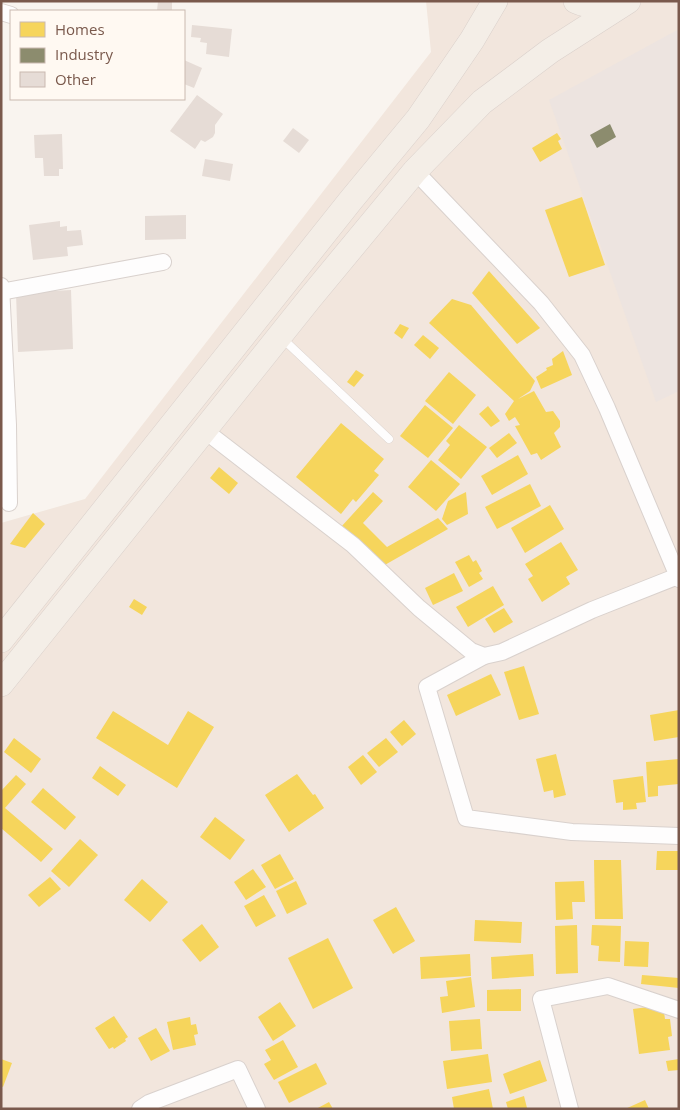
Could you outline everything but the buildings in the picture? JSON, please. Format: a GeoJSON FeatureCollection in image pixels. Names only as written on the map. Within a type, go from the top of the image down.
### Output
{"type":"FeatureCollection","features":[{"type":"Feature","properties":{"kind":"main road"},"geometry":{"type":"LineString","coordinates":[[1,640],[332,224],[418,119],[472,40],[495,1]]}},
{"type":"Feature","properties":{"kind":"main road"},"geometry":{"type":"LineString","coordinates":[[576,1],[584,4],[607,6],[628,1]]}},
{"type":"Feature","properties":{"kind":"main road"},"geometry":{"type":"LineString","coordinates":[[1,684],[415,170],[482,102],[550,51],[628,1]]}},
{"type":"Feature","properties":{"kind":"street"},"geometry":{"type":"LineString","coordinates":[[415,170],[541,303],[582,355],[607,408],[678,577],[592,610],[502,652],[484,656],[427,687],[466,818],[572,832],[679,836]]}},
{"type":"Feature","properties":{"kind":"street"},"geometry":{"type":"LineString","coordinates":[[2,292],[163,262]]}},
{"type":"Feature","properties":{"kind":"street"},"geometry":{"type":"LineString","coordinates":[[1,286],[9,503]]}},
{"type":"Feature","properties":{"kind":"street"},"geometry":{"type":"LineString","coordinates":[[204,430],[353,545],[419,608],[471,651],[484,656]]}},
{"type":"Feature","properties":{"kind":"street"},"geometry":{"type":"LineString","coordinates":[[570,1109],[542,999],[608,986],[679,1010]]}},
{"type":"Feature","properties":{"kind":"street"},"geometry":{"type":"LineString","coordinates":[[140,1109],[149,1103],[238,1069],[257,1109]]}},
{"type":"Feature","properties":{"kind":"lane"},"geometry":{"type":"LineString","coordinates":[[280,336],[389,439]]}},
{"type":"Feature","properties":{"kind":"shaded area"},"geometry":{"type":"Polygon","coordinates":[[[426,1],[679,1],[679,1109],[1,1109],[1,523],[85,499],[431,52],[426,1]]]}},
{"type":"Feature","properties":{"kind":"shaded area"},"geometry":{"type":"Polygon","coordinates":[[[679,29],[679,391],[656,402],[549,100],[679,29]]]}}]}
